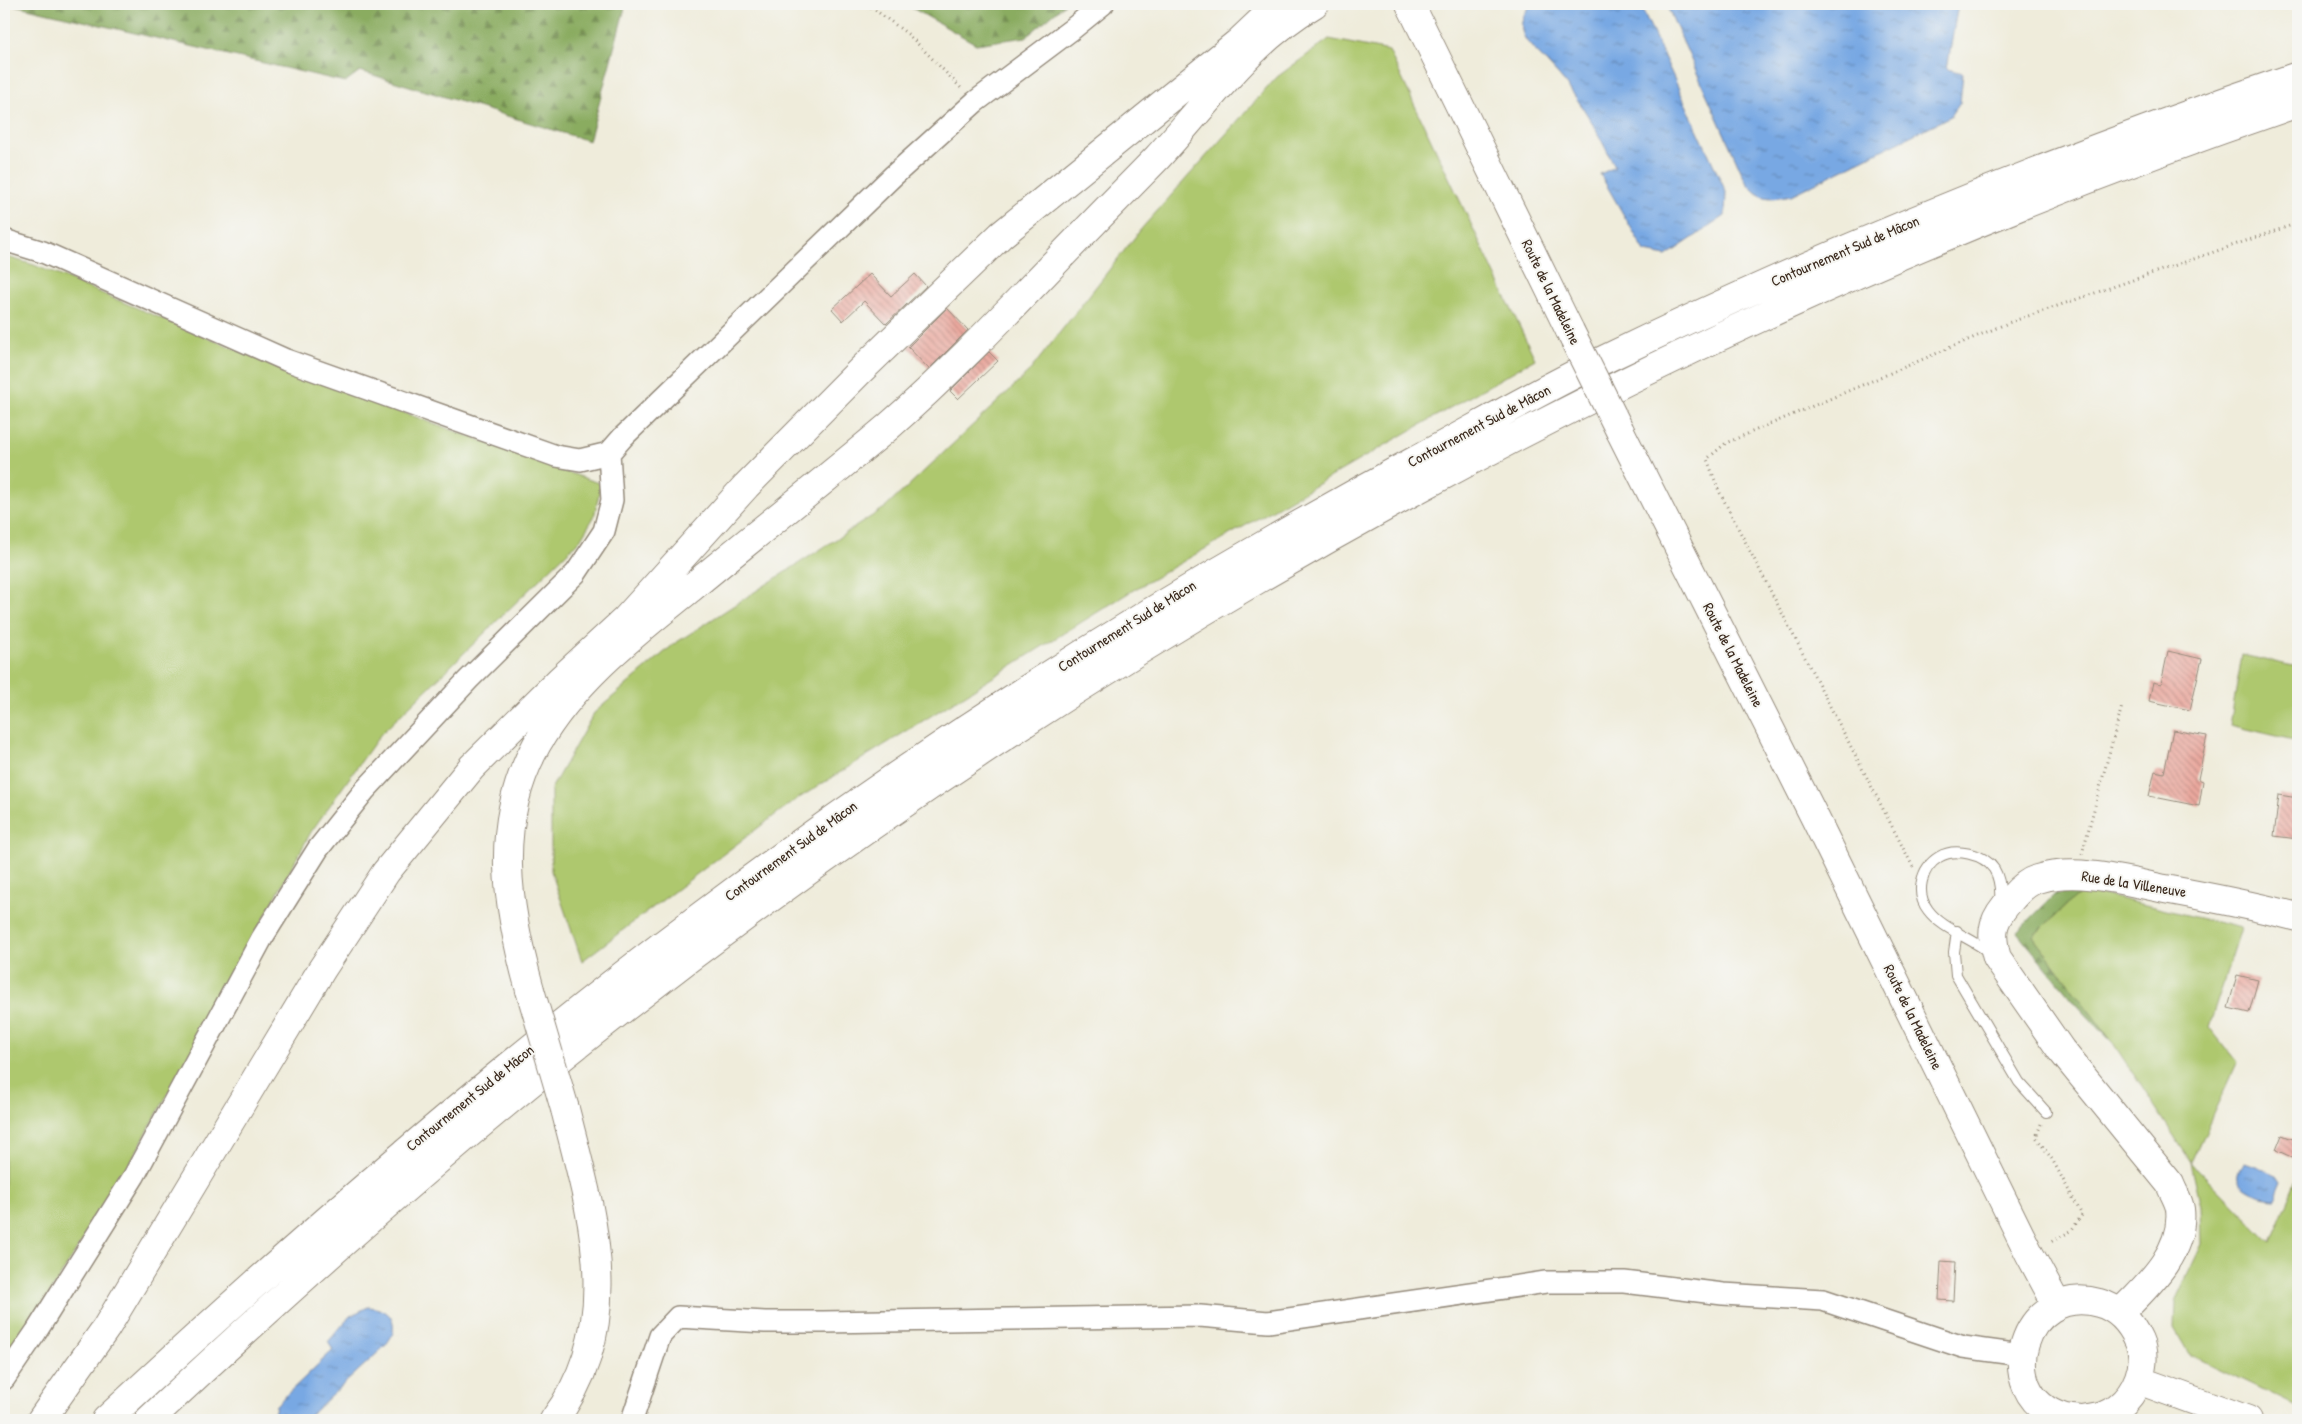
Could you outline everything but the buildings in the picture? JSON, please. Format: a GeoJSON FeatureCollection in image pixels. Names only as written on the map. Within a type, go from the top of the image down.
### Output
{"type":"FeatureCollection","features":[{"type":"Feature","properties":{"kind":"main road"},"geometry":{"type":"LineString","coordinates":[[41,1420],[106,1328],[322,969],[359,911],[428,819],[472,767],[561,679],[626,620],[746,486],[860,371],[1001,234],[1240,41],[1279,4]]}},
{"type":"Feature","properties":{"kind":"main road"},"geometry":{"type":"LineString","coordinates":[[554,1420],[569,1398],[589,1351],[594,1329],[599,1282],[595,1232],[589,1203],[565,1109],[515,936],[509,898],[507,873],[512,810],[522,778],[536,746],[570,697],[627,640],[888,426],[936,382],[994,326],[1158,156],[1250,54],[1282,26],[1314,4]]}},
{"type":"Feature","properties":{"kind":"main road","name":"Route de la Madeleine"},"geometry":{"type":"LineString","coordinates":[[1410,4],[1570,331],[1811,809],[2029,1254],[2057,1305]]}},
{"type":"Feature","properties":{"kind":"main road","name":"Contournement Sud de Mâcon"},"geometry":{"type":"LineString","coordinates":[[106,1420],[381,1172],[595,997],[700,916],[803,841],[957,735],[1113,634],[1210,575],[1335,503],[1594,364],[1801,269],[1937,211],[2146,128],[2298,76]]}},
{"type":"Feature","properties":{"kind":"main road","name":"Contournement Sud de Mâcon"},"geometry":{"type":"LineString","coordinates":[[149,1420],[406,1188],[475,1128],[598,1029],[711,942],[828,856],[981,751],[1139,650],[1372,514],[1593,396],[1677,356],[1932,242],[2079,182],[2298,103]]}},
{"type":"Feature","properties":{"kind":"main road","name":"Rue de la Villeneuve"},"geometry":{"type":"LineString","coordinates":[[1997,958],[1993,943],[1993,927],[2000,911],[2021,888],[2036,879],[2081,874],[2246,904],[2298,917]]}},
{"type":"Feature","properties":{"kind":"main road"},"geometry":{"type":"LineString","coordinates":[[1997,958],[2061,1050],[2125,1126],[2170,1184],[2180,1209],[2177,1238],[2156,1276],[2120,1313]]}},
{"type":"Feature","properties":{"kind":"main road"},"geometry":{"type":"LineString","coordinates":[[2072,1300],[2089,1300],[2105,1304],[2120,1313],[2132,1327],[2140,1344],[2142,1362],[2138,1380],[2130,1397],[2116,1410],[2100,1417],[2081,1420],[2062,1417],[2044,1408],[2031,1393],[2023,1375],[2022,1355],[2025,1339],[2032,1325],[2043,1314],[2057,1305],[2072,1300]]}},
{"type":"Feature","properties":{"kind":"main road"},"geometry":{"type":"LineString","coordinates":[[2138,1380],[2248,1420]]}},
{"type":"Feature","properties":{"kind":"street"},"geometry":{"type":"LineString","coordinates":[[4,240],[42,252],[286,360],[556,456],[580,460],[609,453],[623,437],[893,176],[975,102],[1103,4]]}},
{"type":"Feature","properties":{"kind":"street"},"geometry":{"type":"LineString","coordinates":[[4,1379],[36,1332],[134,1176],[262,938],[318,849],[384,769],[468,680],[576,573],[604,531],[612,500],[609,453]]}},
{"type":"Feature","properties":{"kind":"street"},"geometry":{"type":"LineString","coordinates":[[632,1420],[660,1336],[678,1317],[765,1322],[823,1322],[1200,1316],[1268,1322],[1546,1282],[1624,1282],[1723,1294],[1823,1300],[1963,1347],[2022,1355]]}},
{"type":"Feature","properties":{"kind":"lane"},"geometry":{"type":"LineString","coordinates":[[1997,958],[1979,943],[1939,921],[1928,910],[1922,900],[1920,881],[1940,856],[1957,852],[1977,856],[1994,868],[2002,890],[2000,911]]}},
{"type":"Feature","properties":{"kind":"lane"},"geometry":{"type":"LineString","coordinates":[[1957,931],[1954,952],[1956,975],[2019,1082],[2046,1112]]}},
{"type":"Feature","properties":{"kind":"path"},"geometry":{"type":"LineString","coordinates":[[867,4],[909,35],[975,102]]}},
{"type":"Feature","properties":{"kind":"path"},"geometry":{"type":"LineString","coordinates":[[1920,881],[1719,491],[1708,459],[1726,443],[2008,323],[2298,223]]}},
{"type":"Feature","properties":{"kind":"path"},"geometry":{"type":"LineString","coordinates":[[2081,874],[2082,854],[2122,706]]}},
{"type":"Feature","properties":{"kind":"path"},"geometry":{"type":"LineString","coordinates":[[2029,1254],[2071,1231],[2082,1215],[2052,1159],[2036,1137],[2046,1112]]}},
{"type":"Feature","properties":{"kind":"green space"},"geometry":{"type":"Polygon","coordinates":[[[10,4],[626,4],[589,141],[360,71],[345,82],[10,4]]]}},
{"type":"Feature","properties":{"kind":"green space"},"geometry":{"type":"Polygon","coordinates":[[[905,4],[1065,4],[1026,37],[976,44],[905,4]]]}},
{"type":"Feature","properties":{"kind":"green space"},"geometry":{"type":"Polygon","coordinates":[[[1329,39],[1389,51],[1535,359],[1130,592],[791,803],[582,961],[551,871],[551,789],[594,713],[674,644],[886,507],[1028,373],[1142,228],[1277,77],[1329,39]]]}},
{"type":"Feature","properties":{"kind":"green space"},"geometry":{"type":"Polygon","coordinates":[[[4,256],[34,265],[283,369],[601,484],[594,517],[580,540],[380,735],[311,832],[128,1167],[4,1367],[4,256]]]}},
{"type":"Feature","properties":{"kind":"green space"},"geometry":{"type":"Polygon","coordinates":[[[2242,655],[2298,667],[2298,741],[2230,725],[2242,655]]]}},
{"type":"Feature","properties":{"kind":"green space"},"geometry":{"type":"Polygon","coordinates":[[[2083,890],[2241,928],[2209,1027],[2237,1062],[2191,1162],[2113,1043],[2033,936],[2083,890]]]}},
{"type":"Feature","properties":{"kind":"green space"},"geometry":{"type":"Polygon","coordinates":[[[2083,890],[2033,936],[2113,1043],[2078,1006],[2017,932],[2055,894],[2083,890]]]}},
{"type":"Feature","properties":{"kind":"green space"},"geometry":{"type":"Polygon","coordinates":[[[2191,1162],[2270,1242],[2298,1176],[2298,1407],[2189,1354],[2174,1328],[2175,1301],[2202,1244],[2201,1206],[2191,1162]]]}},
{"type":"Feature","properties":{"kind":"water"},"geometry":{"type":"Polygon","coordinates":[[[1533,4],[1640,4],[1726,192],[1725,216],[1666,256],[1645,252],[1600,174],[1615,167],[1593,126],[1569,88],[1529,45],[1524,36],[1522,19],[1525,12],[1533,4]]]}},
{"type":"Feature","properties":{"kind":"water"},"geometry":{"type":"Polygon","coordinates":[[[1666,4],[1958,4],[1947,69],[1963,73],[1960,103],[1951,116],[1791,195],[1776,198],[1765,197],[1756,192],[1746,182],[1666,4]]]}},
{"type":"Feature","properties":{"kind":"water"},"geometry":{"type":"Polygon","coordinates":[[[2245,1163],[2278,1175],[2282,1181],[2275,1198],[2251,1192],[2241,1184],[2238,1179],[2238,1173],[2245,1163]]]}},
{"type":"Feature","properties":{"kind":"water"},"geometry":{"type":"Polygon","coordinates":[[[368,1307],[387,1313],[392,1320],[393,1333],[386,1345],[305,1420],[277,1420],[274,1415],[276,1405],[333,1350],[328,1342],[350,1316],[368,1307]]]}}]}
